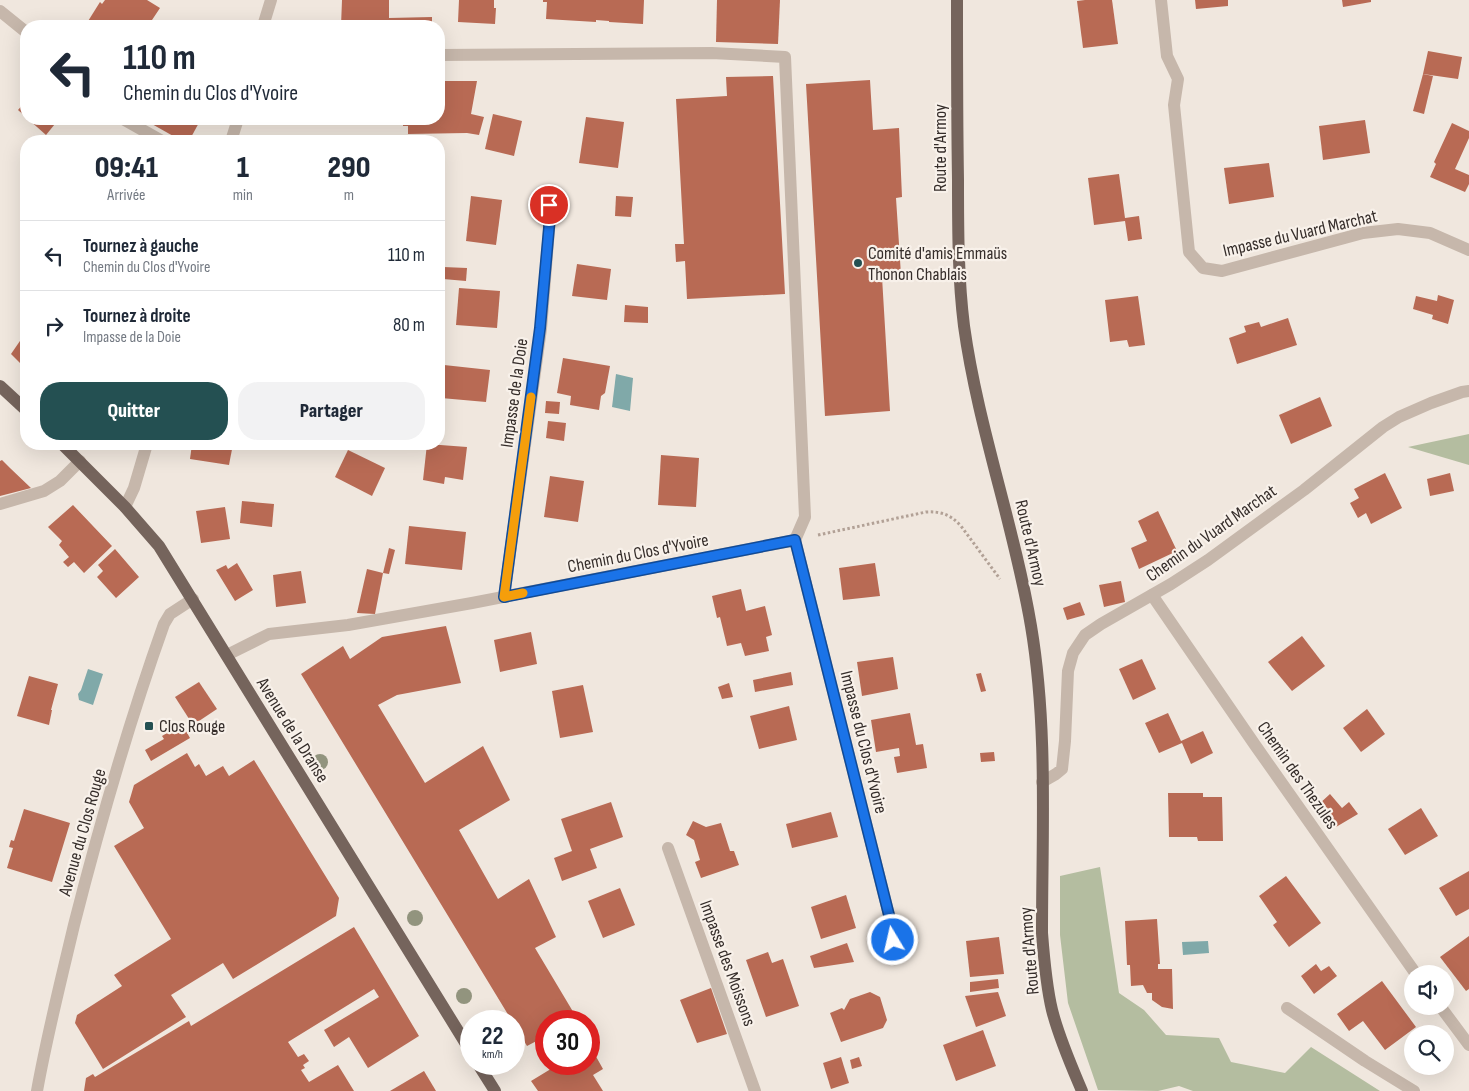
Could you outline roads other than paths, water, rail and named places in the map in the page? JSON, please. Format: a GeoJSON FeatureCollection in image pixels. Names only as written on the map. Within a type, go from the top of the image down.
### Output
{"type":"FeatureCollection","features":[{"type":"Feature","properties":{"kind":"main road","name":"Route d'Armoy"},"geometry":{"type":"LineString","coordinates":[[957,0],[958,247],[964,325],[974,383],[1013,539],[1031,627],[1040,698],[1042,932],[1047,985],[1060,1036],[1082,1091]]}},
{"type":"Feature","properties":{"kind":"main road"},"geometry":{"type":"LineString","coordinates":[[0,386],[20,404]]}},
{"type":"Feature","properties":{"kind":"main road","name":"Avenue de la Dranse"},"geometry":{"type":"LineString","coordinates":[[68,450],[125,506],[159,546],[460,1034]]}},
{"type":"Feature","properties":{"kind":"main road"},"geometry":{"type":"LineString","coordinates":[[485,1075],[495,1091]]}},
{"type":"Feature","properties":{"kind":"street"},"geometry":{"type":"LineString","coordinates":[[265,20],[271,0]]}},
{"type":"Feature","properties":{"kind":"street","name":"Impasse du Vuard Marchat"},"geometry":{"type":"LineString","coordinates":[[1161,0],[1167,56],[1178,79],[1174,105],[1189,252],[1203,268],[1222,271],[1363,234],[1398,229],[1430,233],[1469,250]]}},
{"type":"Feature","properties":{"kind":"street"},"geometry":{"type":"LineString","coordinates":[[0,11],[20,27]]}},
{"type":"Feature","properties":{"kind":"street"},"geometry":{"type":"LineString","coordinates":[[445,55],[712,53],[785,57],[805,517],[795,540]]}},
{"type":"Feature","properties":{"kind":"street"},"geometry":{"type":"LineString","coordinates":[[134,125],[151,135]]}},
{"type":"Feature","properties":{"kind":"street","name":"Impasse de la Doie"},"geometry":{"type":"LineString","coordinates":[[504,597],[540,328],[550,217],[549,205],[545,194]]}},
{"type":"Feature","properties":{"kind":"street","name":"Chemin du Vuard Marchat"},"geometry":{"type":"LineString","coordinates":[[1042,782],[1062,769],[1064,762],[1068,671],[1070,660],[1085,635],[1190,573],[1304,490],[1383,427],[1399,417],[1438,400],[1469,391]]}},
{"type":"Feature","properties":{"kind":"street"},"geometry":{"type":"LineString","coordinates":[[125,506],[134,488],[145,450]]}},
{"type":"Feature","properties":{"kind":"street"},"geometry":{"type":"LineString","coordinates":[[0,504],[44,491],[60,480],[80,461]]}},
{"type":"Feature","properties":{"kind":"street","name":"Chemin du Clos d'Yvoire"},"geometry":{"type":"LineString","coordinates":[[227,655],[269,634],[348,624],[504,597],[795,540]]}},
{"type":"Feature","properties":{"kind":"street","name":"Impasse du Clos d'Yvoire"},"geometry":{"type":"LineString","coordinates":[[795,540],[892,927],[893,940],[889,952]]}},
{"type":"Feature","properties":{"kind":"street","name":"Chemin des Thezules"},"geometry":{"type":"LineString","coordinates":[[1152,595],[1260,753],[1410,965]]}},
{"type":"Feature","properties":{"kind":"street","name":"Avenue du Clos Rouge"},"geometry":{"type":"LineString","coordinates":[[37,1091],[49,1029],[86,880],[127,737],[164,624],[170,614],[193,599]]}},
{"type":"Feature","properties":{"kind":"street","name":"Impasse des Moissons"},"geometry":{"type":"LineString","coordinates":[[668,848],[755,1091]]}},
{"type":"Feature","properties":{"kind":"street"},"geometry":{"type":"LineString","coordinates":[[1286,1008],[1414,1091]]}},
{"type":"Feature","properties":{"kind":"street"},"geometry":{"type":"LineString","coordinates":[[1447,1015],[1469,1045]]}},
{"type":"Feature","properties":{"kind":"water"},"geometry":{"type":"Polygon","coordinates":[[[616,374],[633,378],[630,411],[612,407],[616,374]]]}},
{"type":"Feature","properties":{"kind":"water"},"geometry":{"type":"Polygon","coordinates":[[[88,669],[103,674],[93,705],[79,700],[78,694],[88,669]]]}},
{"type":"Feature","properties":{"kind":"water"},"geometry":{"type":"Polygon","coordinates":[[[1208,941],[1209,953],[1183,955],[1182,942],[1208,941]]]}},
{"type":"Feature","properties":{"kind":"place","name":"Comité d'amis Emmaüs Thonon Chablais"},"geometry":{"type":"Point","coordinates":[858,263]}},
{"type":"Feature","properties":{"kind":"place","name":"Clos Rouge"},"geometry":{"type":"Point","coordinates":[149,726]}}]}
